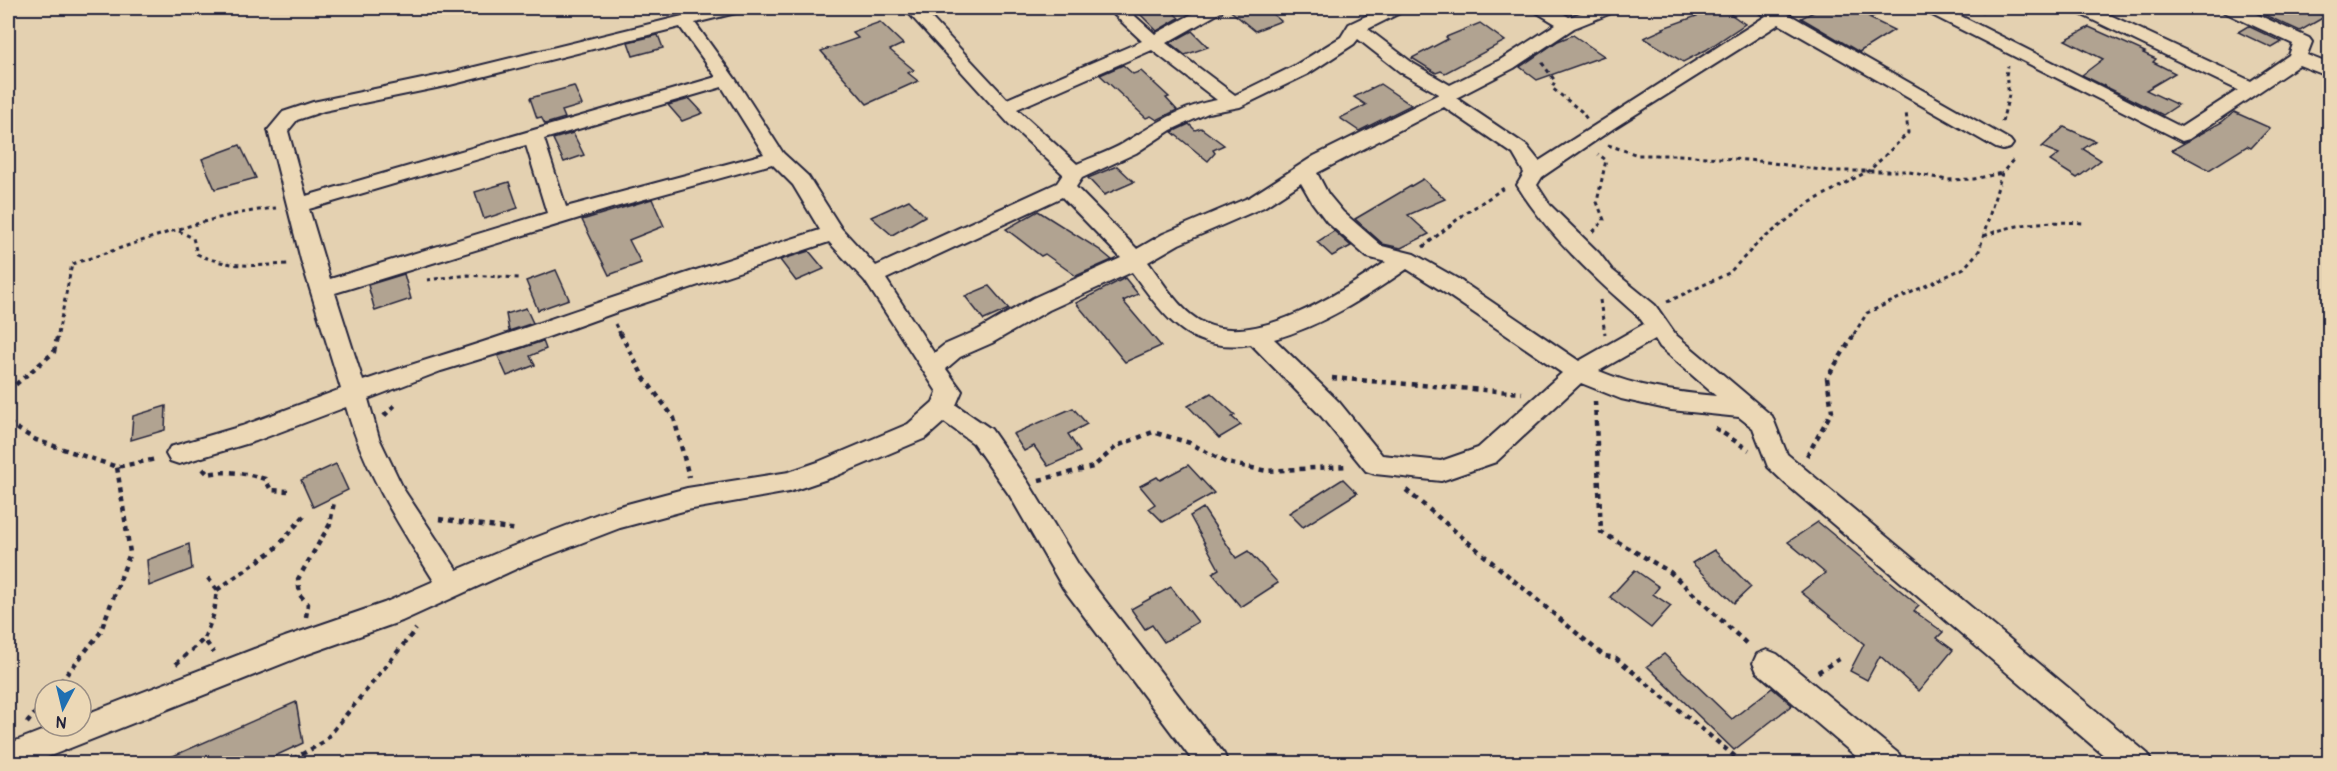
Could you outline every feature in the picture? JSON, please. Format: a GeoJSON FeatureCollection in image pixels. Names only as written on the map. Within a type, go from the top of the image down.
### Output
{"type":"FeatureCollection","features":[{"type":"Feature","properties":{"kind":"street"},"geometry":{"type":"LineString","coordinates":[[452,585],[404,513],[385,480],[367,438],[297,207],[278,130],[290,116],[320,106],[446,80],[734,8]]}},
{"type":"Feature","properties":{"kind":"street"},"geometry":{"type":"LineString","coordinates":[[913,8],[1070,181],[1160,295],[1194,329],[1216,337],[1255,334],[1295,323],[1379,277],[1406,259]]}},
{"type":"Feature","properties":{"kind":"street"},"geometry":{"type":"LineString","coordinates":[[1116,8],[1154,42],[1233,103]]}},
{"type":"Feature","properties":{"kind":"street"},"geometry":{"type":"LineString","coordinates":[[1005,107],[1154,42],[1215,8]]}},
{"type":"Feature","properties":{"kind":"street"},"geometry":{"type":"LineString","coordinates":[[873,276],[1070,181],[1129,149],[1164,126],[1203,108],[1233,103],[1309,66],[1348,40],[1355,28],[1396,8]]}},
{"type":"Feature","properties":{"kind":"street"},"geometry":{"type":"LineString","coordinates":[[1542,8],[1568,24]]}},
{"type":"Feature","properties":{"kind":"street"},"geometry":{"type":"LineString","coordinates":[[932,368],[951,351],[984,337],[1041,304],[1118,270],[1171,239],[1257,202],[1305,172],[1508,64],[1568,24],[1608,8]]}},
{"type":"Feature","properties":{"kind":"street"},"geometry":{"type":"LineString","coordinates":[[1932,8],[2182,135],[2297,58],[2303,42],[2230,8]]}},
{"type":"Feature","properties":{"kind":"street"},"geometry":{"type":"LineString","coordinates":[[2082,8],[2252,89]]}},
{"type":"Feature","properties":{"kind":"street"},"geometry":{"type":"LineString","coordinates":[[2004,144],[1772,12],[1534,173],[1527,185],[1543,210],[1604,275],[1652,319],[1668,341],[1763,423],[1777,460],[2137,764]]}},
{"type":"Feature","properties":{"kind":"street"},"geometry":{"type":"LineString","coordinates":[[8,758],[295,646],[392,612],[520,555],[616,518],[687,499],[789,482],[827,469],[917,431],[943,408],[950,391],[932,368],[873,276],[833,232],[801,181],[776,157],[727,80],[683,19]]}},
{"type":"Feature","properties":{"kind":"street"},"geometry":{"type":"LineString","coordinates":[[1355,28],[1447,96],[1457,106],[1521,150],[1534,173]]}},
{"type":"Feature","properties":{"kind":"street"},"geometry":{"type":"LineString","coordinates":[[2297,58],[2330,70]]}},
{"type":"Feature","properties":{"kind":"street"},"geometry":{"type":"LineString","coordinates":[[297,207],[727,80]]}},
{"type":"Feature","properties":{"kind":"street"},"geometry":{"type":"LineString","coordinates":[[533,136],[558,215]]}},
{"type":"Feature","properties":{"kind":"street"},"geometry":{"type":"LineString","coordinates":[[322,289],[419,261],[558,215],[702,174],[776,157]]}},
{"type":"Feature","properties":{"kind":"street"},"geometry":{"type":"LineString","coordinates":[[1305,172],[1319,197],[1335,217],[1375,252],[1406,259],[1450,285],[1578,372],[1621,390],[1671,401],[1746,408]]}},
{"type":"Feature","properties":{"kind":"street"},"geometry":{"type":"LineString","coordinates":[[179,454],[247,434],[354,393],[833,232]]}},
{"type":"Feature","properties":{"kind":"street"},"geometry":{"type":"LineString","coordinates":[[1255,334],[1330,409],[1375,464],[1441,471],[1487,455],[1578,372],[1608,355],[1652,319]]}},
{"type":"Feature","properties":{"kind":"street"},"geometry":{"type":"LineString","coordinates":[[943,408],[982,436],[1019,489],[1073,580],[1213,764]]}},
{"type":"Feature","properties":{"kind":"street"},"geometry":{"type":"LineString","coordinates":[[1767,663],[1888,764]]}},
{"type":"Feature","properties":{"kind":"path"},"geometry":{"type":"LineString","coordinates":[[2004,144],[2002,121],[2009,95],[2006,47]]}},
{"type":"Feature","properties":{"kind":"path"},"geometry":{"type":"LineString","coordinates":[[1529,50],[1555,81],[1552,88],[1581,111],[1589,136],[1606,160],[1597,202],[1604,220],[1587,256],[1602,306],[1608,355]]}},
{"type":"Feature","properties":{"kind":"path"},"geometry":{"type":"LineString","coordinates":[[1652,319],[1729,273],[1758,243],[1809,203],[1870,170],[1908,133],[1906,108],[1933,103]]}},
{"type":"Feature","properties":{"kind":"path"},"geometry":{"type":"LineString","coordinates":[[1589,136],[1615,149],[1638,156],[1680,155],[1759,161],[1828,171],[1905,171],[1947,180],[1974,179],[2002,173],[1979,251],[1964,268],[1867,313],[1827,378],[1832,411],[1795,477]]}},
{"type":"Feature","properties":{"kind":"path"},"geometry":{"type":"LineString","coordinates":[[1406,259],[1506,186],[1534,173]]}},
{"type":"Feature","properties":{"kind":"path"},"geometry":{"type":"LineString","coordinates":[[8,391],[54,352],[72,264],[177,230],[255,210],[297,207]]}},
{"type":"Feature","properties":{"kind":"path"},"geometry":{"type":"LineString","coordinates":[[1983,236],[2008,226],[2035,220],[2084,223]]}},
{"type":"Feature","properties":{"kind":"path"},"geometry":{"type":"LineString","coordinates":[[177,230],[193,238],[197,254],[216,263],[235,268],[289,264],[314,265]]}},
{"type":"Feature","properties":{"kind":"path"},"geometry":{"type":"LineString","coordinates":[[425,280],[468,275],[519,278]]}},
{"type":"Feature","properties":{"kind":"path"},"geometry":{"type":"LineString","coordinates":[[609,306],[617,330],[644,378],[674,418],[689,473],[687,499]]}},
{"type":"Feature","properties":{"kind":"path"},"geometry":{"type":"LineString","coordinates":[[1297,375],[1551,396]]}},
{"type":"Feature","properties":{"kind":"path"},"geometry":{"type":"LineString","coordinates":[[1594,396],[1601,532],[1670,572],[1767,663]]}},
{"type":"Feature","properties":{"kind":"path"},"geometry":{"type":"LineString","coordinates":[[8,434],[9,424],[36,440],[117,467],[179,454],[189,456],[208,474],[230,470],[265,479],[271,490],[288,491]]}},
{"type":"Feature","properties":{"kind":"path"},"geometry":{"type":"LineString","coordinates":[[1019,489],[1037,481],[1093,467],[1117,446],[1153,432],[1190,443],[1227,464],[1267,471],[1375,464],[1605,656],[1616,658],[1744,764]]}},
{"type":"Feature","properties":{"kind":"path"},"geometry":{"type":"LineString","coordinates":[[64,678],[100,633],[130,553],[117,467]]}},
{"type":"Feature","properties":{"kind":"path"},"geometry":{"type":"LineString","coordinates":[[295,646],[306,618],[308,604],[300,595],[298,579],[330,524],[334,502]]}},
{"type":"Feature","properties":{"kind":"path"},"geometry":{"type":"LineString","coordinates":[[404,513],[526,531]]}},
{"type":"Feature","properties":{"kind":"path"},"geometry":{"type":"LineString","coordinates":[[217,590],[275,549],[304,516]]}},
{"type":"Feature","properties":{"kind":"path"},"geometry":{"type":"LineString","coordinates":[[208,578],[217,590],[214,613],[204,639],[214,653],[237,669]]}},
{"type":"Feature","properties":{"kind":"path"},"geometry":{"type":"LineString","coordinates":[[285,764],[324,742],[422,622]]}},
{"type":"Feature","properties":{"kind":"building"},"geometry":{"type":"Polygon","coordinates":[[[1134,8],[1169,8],[1179,18],[1157,31],[1134,8]]]}},
{"type":"Feature","properties":{"kind":"building"},"geometry":{"type":"Polygon","coordinates":[[[1227,8],[1265,8],[1281,21],[1255,31],[1227,8]]]}},
{"type":"Feature","properties":{"kind":"building"},"geometry":{"type":"Polygon","coordinates":[[[1822,8],[1894,8],[1869,18],[1894,30],[1859,52],[1801,18],[1822,8]]]}},
{"type":"Feature","properties":{"kind":"building"},"geometry":{"type":"Polygon","coordinates":[[[2278,8],[2306,8],[2326,16],[2300,31],[2265,15],[2278,8]]]}},
{"type":"Feature","properties":{"kind":"building"},"geometry":{"type":"Polygon","coordinates":[[[1716,9],[1721,12],[1726,11],[1745,24],[1683,62],[1644,38],[1663,28],[1716,9]]]}},
{"type":"Feature","properties":{"kind":"building"},"geometry":{"type":"Polygon","coordinates":[[[880,22],[903,44],[890,50],[914,70],[908,73],[918,81],[867,104],[821,51],[858,38],[852,32],[880,22]]]}},
{"type":"Feature","properties":{"kind":"building"},"geometry":{"type":"Polygon","coordinates":[[[1480,23],[1505,41],[1445,73],[1441,71],[1436,73],[1412,58],[1448,39],[1446,37],[1480,23]]]}},
{"type":"Feature","properties":{"kind":"building"},"geometry":{"type":"Polygon","coordinates":[[[2248,26],[2282,42],[2272,48],[2238,32],[2248,26]]]}},
{"type":"Feature","properties":{"kind":"building"},"geometry":{"type":"Polygon","coordinates":[[[2089,27],[2145,52],[2143,53],[2156,59],[2153,62],[2175,73],[2146,90],[2178,105],[2163,115],[2082,75],[2103,59],[2065,40],[2089,27]]]}},
{"type":"Feature","properties":{"kind":"building"},"geometry":{"type":"Polygon","coordinates":[[[1192,31],[1208,47],[1185,55],[1170,43],[1192,31]]]}},
{"type":"Feature","properties":{"kind":"building"},"geometry":{"type":"Polygon","coordinates":[[[658,35],[663,48],[633,56],[628,42],[658,35]]]}},
{"type":"Feature","properties":{"kind":"building"},"geometry":{"type":"Polygon","coordinates":[[[1573,35],[1604,56],[1537,80],[1520,67],[1558,41],[1573,35]]]}},
{"type":"Feature","properties":{"kind":"building"},"geometry":{"type":"Polygon","coordinates":[[[1123,65],[1133,74],[1141,71],[1169,97],[1166,98],[1177,110],[1157,120],[1151,116],[1146,118],[1100,75],[1123,65]]]}},
{"type":"Feature","properties":{"kind":"building"},"geometry":{"type":"Polygon","coordinates":[[[1380,84],[1411,105],[1359,131],[1340,118],[1366,105],[1354,97],[1380,84]]]}},
{"type":"Feature","properties":{"kind":"building"},"geometry":{"type":"Polygon","coordinates":[[[574,86],[582,105],[562,111],[565,118],[545,124],[541,117],[537,118],[530,98],[574,86]]]}},
{"type":"Feature","properties":{"kind":"building"},"geometry":{"type":"Polygon","coordinates":[[[690,99],[703,113],[682,121],[668,105],[690,99]]]}},
{"type":"Feature","properties":{"kind":"building"},"geometry":{"type":"Polygon","coordinates":[[[2234,112],[2270,128],[2251,148],[2247,146],[2209,170],[2172,150],[2222,122],[2234,112]]]}},
{"type":"Feature","properties":{"kind":"building"},"geometry":{"type":"Polygon","coordinates":[[[1189,124],[1195,130],[1201,128],[1224,145],[1213,150],[1215,153],[1208,161],[1172,132],[1189,124]]]}},
{"type":"Feature","properties":{"kind":"building"},"geometry":{"type":"Polygon","coordinates":[[[2064,127],[2095,141],[2083,149],[2101,160],[2077,178],[2050,161],[2059,154],[2042,147],[2064,127]]]}},
{"type":"Feature","properties":{"kind":"building"},"geometry":{"type":"Polygon","coordinates":[[[573,133],[584,155],[564,162],[553,139],[573,133]]]}},
{"type":"Feature","properties":{"kind":"building"},"geometry":{"type":"Polygon","coordinates":[[[240,145],[256,178],[215,189],[202,159],[240,145]]]}},
{"type":"Feature","properties":{"kind":"building"},"geometry":{"type":"Polygon","coordinates":[[[1117,166],[1134,182],[1104,195],[1088,178],[1117,166]]]}},
{"type":"Feature","properties":{"kind":"building"},"geometry":{"type":"Polygon","coordinates":[[[1423,179],[1445,199],[1408,215],[1429,234],[1401,248],[1383,244],[1355,219],[1423,179]]]}},
{"type":"Feature","properties":{"kind":"building"},"geometry":{"type":"Polygon","coordinates":[[[509,182],[518,208],[484,219],[475,192],[509,182]]]}},
{"type":"Feature","properties":{"kind":"building"},"geometry":{"type":"Polygon","coordinates":[[[652,199],[664,226],[629,240],[641,263],[609,275],[582,220],[652,199]]]}},
{"type":"Feature","properties":{"kind":"building"},"geometry":{"type":"Polygon","coordinates":[[[909,200],[925,216],[892,235],[871,217],[909,200]]]}},
{"type":"Feature","properties":{"kind":"building"},"geometry":{"type":"Polygon","coordinates":[[[1038,211],[1112,260],[1076,276],[1045,254],[1041,256],[1006,229],[1038,211]]]}},
{"type":"Feature","properties":{"kind":"building"},"geometry":{"type":"Polygon","coordinates":[[[1334,231],[1351,246],[1332,256],[1317,242],[1334,231]]]}},
{"type":"Feature","properties":{"kind":"building"},"geometry":{"type":"Polygon","coordinates":[[[809,251],[824,269],[796,281],[780,260],[809,251]]]}},
{"type":"Feature","properties":{"kind":"building"},"geometry":{"type":"Polygon","coordinates":[[[556,270],[569,299],[538,310],[526,281],[556,270]]]}},
{"type":"Feature","properties":{"kind":"building"},"geometry":{"type":"Polygon","coordinates":[[[404,274],[411,299],[375,311],[368,285],[404,274]]]}},
{"type":"Feature","properties":{"kind":"building"},"geometry":{"type":"Polygon","coordinates":[[[1125,278],[1138,294],[1123,301],[1161,346],[1125,362],[1076,303],[1125,278]]]}},
{"type":"Feature","properties":{"kind":"building"},"geometry":{"type":"Polygon","coordinates":[[[989,286],[1009,309],[984,320],[965,296],[989,286]]]}},
{"type":"Feature","properties":{"kind":"building"},"geometry":{"type":"Polygon","coordinates":[[[526,308],[533,323],[509,331],[506,314],[526,308]]]}},
{"type":"Feature","properties":{"kind":"building"},"geometry":{"type":"Polygon","coordinates":[[[543,341],[546,349],[530,356],[535,365],[507,376],[498,356],[543,341]]]}},
{"type":"Feature","properties":{"kind":"building"},"geometry":{"type":"Polygon","coordinates":[[[1211,393],[1235,415],[1232,417],[1241,425],[1219,438],[1188,406],[1211,393]]]}},
{"type":"Feature","properties":{"kind":"building"},"geometry":{"type":"Polygon","coordinates":[[[166,406],[165,430],[131,440],[133,416],[166,406]]]}},
{"type":"Feature","properties":{"kind":"building"},"geometry":{"type":"Polygon","coordinates":[[[1073,408],[1087,424],[1068,434],[1080,452],[1048,466],[1034,446],[1024,451],[1013,434],[1073,408]]]}},
{"type":"Feature","properties":{"kind":"building"},"geometry":{"type":"Polygon","coordinates":[[[336,464],[348,490],[313,507],[301,480],[336,464]]]}},
{"type":"Feature","properties":{"kind":"building"},"geometry":{"type":"Polygon","coordinates":[[[1188,465],[1214,493],[1163,522],[1149,508],[1155,504],[1140,486],[1157,477],[1160,480],[1188,465]]]}},
{"type":"Feature","properties":{"kind":"building"},"geometry":{"type":"Polygon","coordinates":[[[1343,479],[1357,493],[1303,527],[1289,513],[1343,479]]]}},
{"type":"Feature","properties":{"kind":"building"},"geometry":{"type":"Polygon","coordinates":[[[1203,508],[1236,558],[1248,551],[1278,583],[1241,607],[1212,573],[1219,569],[1190,516],[1203,508]]]}},
{"type":"Feature","properties":{"kind":"building"},"geometry":{"type":"Polygon","coordinates":[[[1818,522],[1919,606],[1914,611],[1943,632],[1937,638],[1953,650],[1919,691],[1880,656],[1867,680],[1850,671],[1864,644],[1801,592],[1825,573],[1788,542],[1818,522]]]}},
{"type":"Feature","properties":{"kind":"building"},"geometry":{"type":"Polygon","coordinates":[[[189,544],[192,569],[149,586],[147,560],[189,544]]]}},
{"type":"Feature","properties":{"kind":"building"},"geometry":{"type":"Polygon","coordinates":[[[1714,550],[1751,587],[1734,603],[1692,563],[1714,550]]]}},
{"type":"Feature","properties":{"kind":"building"},"geometry":{"type":"Polygon","coordinates":[[[1635,570],[1659,587],[1653,594],[1671,606],[1651,628],[1610,597],[1635,570]]]}},
{"type":"Feature","properties":{"kind":"building"},"geometry":{"type":"Polygon","coordinates":[[[1171,587],[1198,622],[1164,642],[1152,625],[1145,629],[1131,609],[1171,587]]]}},
{"type":"Feature","properties":{"kind":"building"},"geometry":{"type":"Polygon","coordinates":[[[1664,654],[1732,719],[1772,688],[1792,705],[1734,750],[1647,666],[1664,654]]]}},
{"type":"Feature","properties":{"kind":"building"},"geometry":{"type":"Polygon","coordinates":[[[296,702],[303,743],[258,764],[155,764],[296,702]]]}}]}
